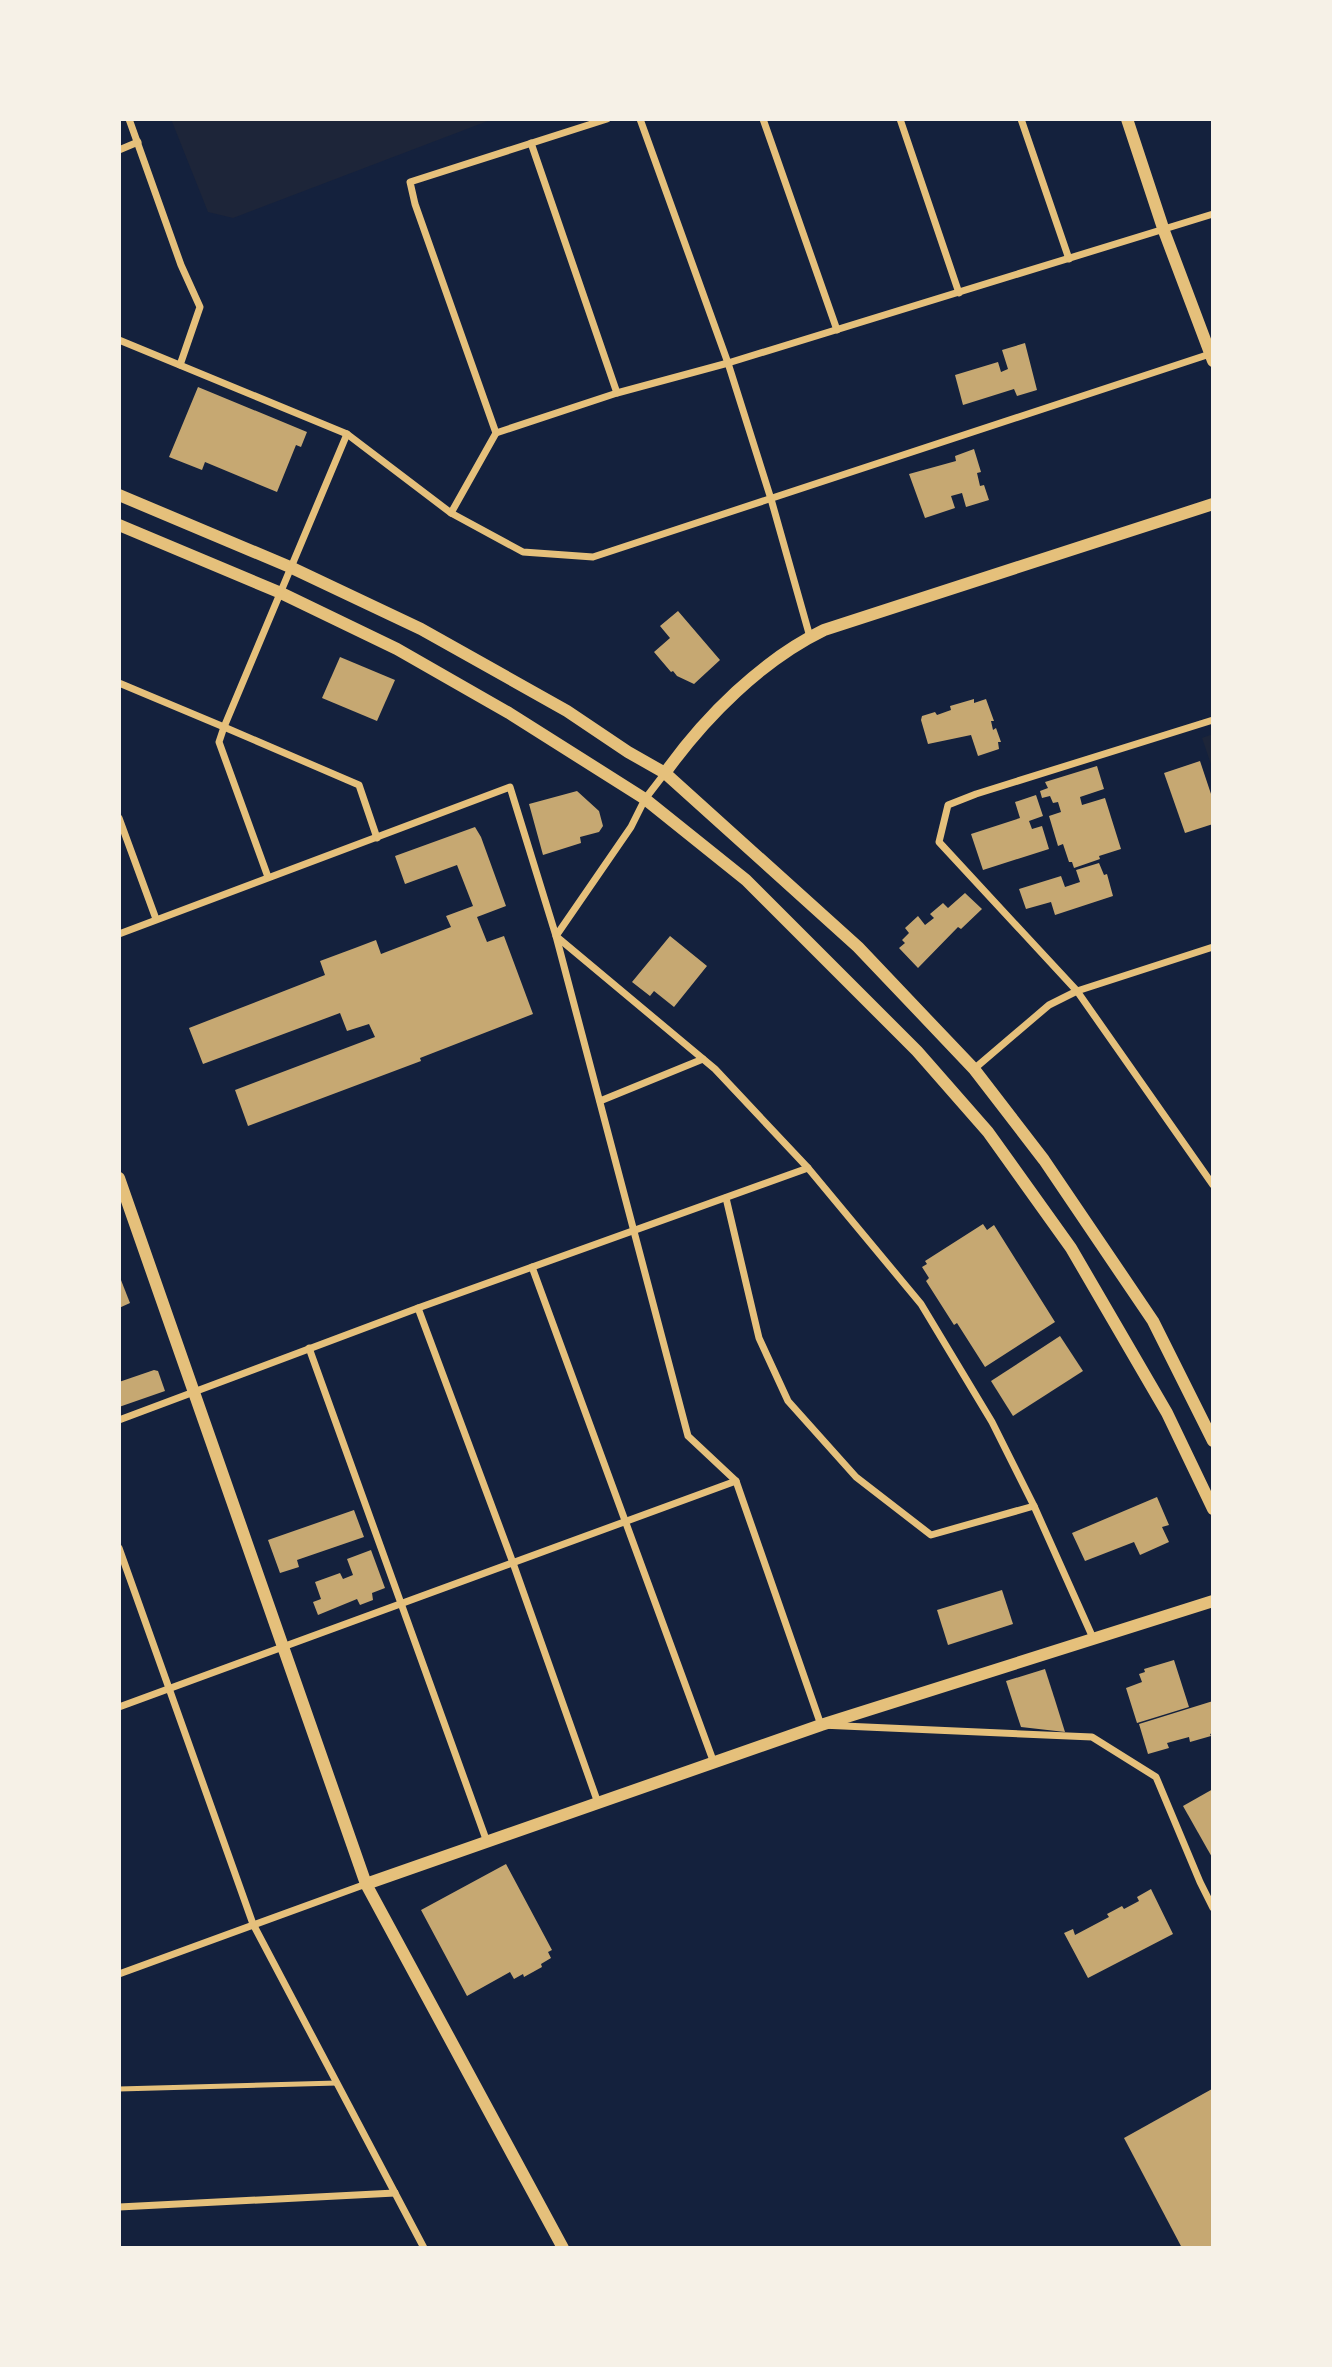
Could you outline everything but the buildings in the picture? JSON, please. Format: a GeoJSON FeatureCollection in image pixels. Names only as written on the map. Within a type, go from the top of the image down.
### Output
{"type":"FeatureCollection","features":[{"type":"Feature","properties":{"kind":"street"},"geometry":{"type":"LineString","coordinates":[[130,119],[181,265],[200,307],[180,365]]}},
{"type":"Feature","properties":{"kind":"street"},"geometry":{"type":"LineString","coordinates":[[496,433],[415,204],[410,182],[607,119]]}},
{"type":"Feature","properties":{"kind":"street"},"geometry":{"type":"LineString","coordinates":[[640,119],[728,363],[771,499],[810,637]]}},
{"type":"Feature","properties":{"kind":"street"},"geometry":{"type":"LineString","coordinates":[[763,119],[836,330]]}},
{"type":"Feature","properties":{"kind":"street"},"geometry":{"type":"LineString","coordinates":[[900,119],[959,293]]}},
{"type":"Feature","properties":{"kind":"street"},"geometry":{"type":"LineString","coordinates":[[1021,119],[1069,260]]}},
{"type":"Feature","properties":{"kind":"street"},"geometry":{"type":"LineString","coordinates":[[119,340],[347,434],[451,513],[523,552],[593,557],[1212,356],[1164,231],[1127,119]]}},
{"type":"Feature","properties":{"kind":"street"},"geometry":{"type":"LineString","coordinates":[[119,150],[138,142]]}},
{"type":"Feature","properties":{"kind":"street"},"geometry":{"type":"LineString","coordinates":[[531,143],[617,393]]}},
{"type":"Feature","properties":{"kind":"street"},"geometry":{"type":"LineString","coordinates":[[451,513],[496,433],[617,393],[728,363],[1213,214]]}},
{"type":"Feature","properties":{"kind":"street"},"geometry":{"type":"LineString","coordinates":[[268,877],[219,742],[347,434]]}},
{"type":"Feature","properties":{"kind":"street"},"geometry":{"type":"LineString","coordinates":[[119,495],[290,567],[421,629],[567,710],[628,752],[665,772],[858,947],[974,1069],[1044,1160],[1153,1321],[1213,1441]]}},
{"type":"Feature","properties":{"kind":"street"},"geometry":{"type":"LineString","coordinates":[[556,936],[631,827],[645,799],[682,749],[737,690],[810,637],[824,630],[1213,504]]}},
{"type":"Feature","properties":{"kind":"street"},"geometry":{"type":"LineString","coordinates":[[119,525],[281,593],[419,662],[509,713],[645,799],[746,880],[917,1051],[988,1132],[1071,1248],[1167,1413],[1213,1509]]}},
{"type":"Feature","properties":{"kind":"street"},"geometry":{"type":"LineString","coordinates":[[119,683],[359,785],[377,838]]}},
{"type":"Feature","properties":{"kind":"street"},"geometry":{"type":"LineString","coordinates":[[1213,720],[948,805],[939,842],[1077,991],[1213,1185]]}},
{"type":"Feature","properties":{"kind":"street"},"geometry":{"type":"LineString","coordinates":[[119,934],[510,787],[556,936],[688,1436],[736,1481],[821,1725]]}},
{"type":"Feature","properties":{"kind":"street"},"geometry":{"type":"LineString","coordinates":[[119,818],[156,919]]}},
{"type":"Feature","properties":{"kind":"street"},"geometry":{"type":"LineString","coordinates":[[556,936],[703,1059],[808,1168],[921,1304],[992,1422],[1034,1506],[1093,1638]]}},
{"type":"Feature","properties":{"kind":"street"},"geometry":{"type":"LineString","coordinates":[[974,1069],[1049,1005],[1077,991],[1213,947]]}},
{"type":"Feature","properties":{"kind":"street"},"geometry":{"type":"LineString","coordinates":[[600,1101],[703,1059]]}},
{"type":"Feature","properties":{"kind":"street"},"geometry":{"type":"LineString","coordinates":[[119,1420],[418,1308],[808,1168]]}},
{"type":"Feature","properties":{"kind":"street"},"geometry":{"type":"LineString","coordinates":[[119,1178],[366,1884],[563,2248]]}},
{"type":"Feature","properties":{"kind":"street"},"geometry":{"type":"LineString","coordinates":[[726,1198],[759,1338],[788,1401],[856,1477],[931,1535],[1034,1506]]}},
{"type":"Feature","properties":{"kind":"street"},"geometry":{"type":"LineString","coordinates":[[532,1267],[714,1763]]}},
{"type":"Feature","properties":{"kind":"street"},"geometry":{"type":"LineString","coordinates":[[418,1308],[513,1563],[598,1803]]}},
{"type":"Feature","properties":{"kind":"street"},"geometry":{"type":"LineString","coordinates":[[310,1348],[487,1842]]}},
{"type":"Feature","properties":{"kind":"street"},"geometry":{"type":"LineString","coordinates":[[119,1707],[736,1481]]}},
{"type":"Feature","properties":{"kind":"street"},"geometry":{"type":"LineString","coordinates":[[119,1548],[253,1924],[424,2248]]}},
{"type":"Feature","properties":{"kind":"street"},"geometry":{"type":"LineString","coordinates":[[119,1973],[821,1725],[1213,1601]]}},
{"type":"Feature","properties":{"kind":"street"},"geometry":{"type":"LineString","coordinates":[[821,1725],[1092,1737],[1156,1777],[1213,1908]]}},
{"type":"Feature","properties":{"kind":"street"},"geometry":{"type":"LineString","coordinates":[[119,2207],[395,2193]]}},
{"type":"Feature","properties":{"kind":"lane"},"geometry":{"type":"LineString","coordinates":[[119,2089],[337,2083]]}},
{"type":"Feature","properties":{"kind":"shaded area"},"geometry":{"type":"Polygon","coordinates":[[[171,119],[493,119],[233,218],[208,212],[171,119]]]}},
{"type":"Feature","properties":{"kind":"shaded area"},"geometry":{"type":"Polygon","coordinates":[[[1213,734],[1213,770],[1202,738],[1213,734]]]}}]}
